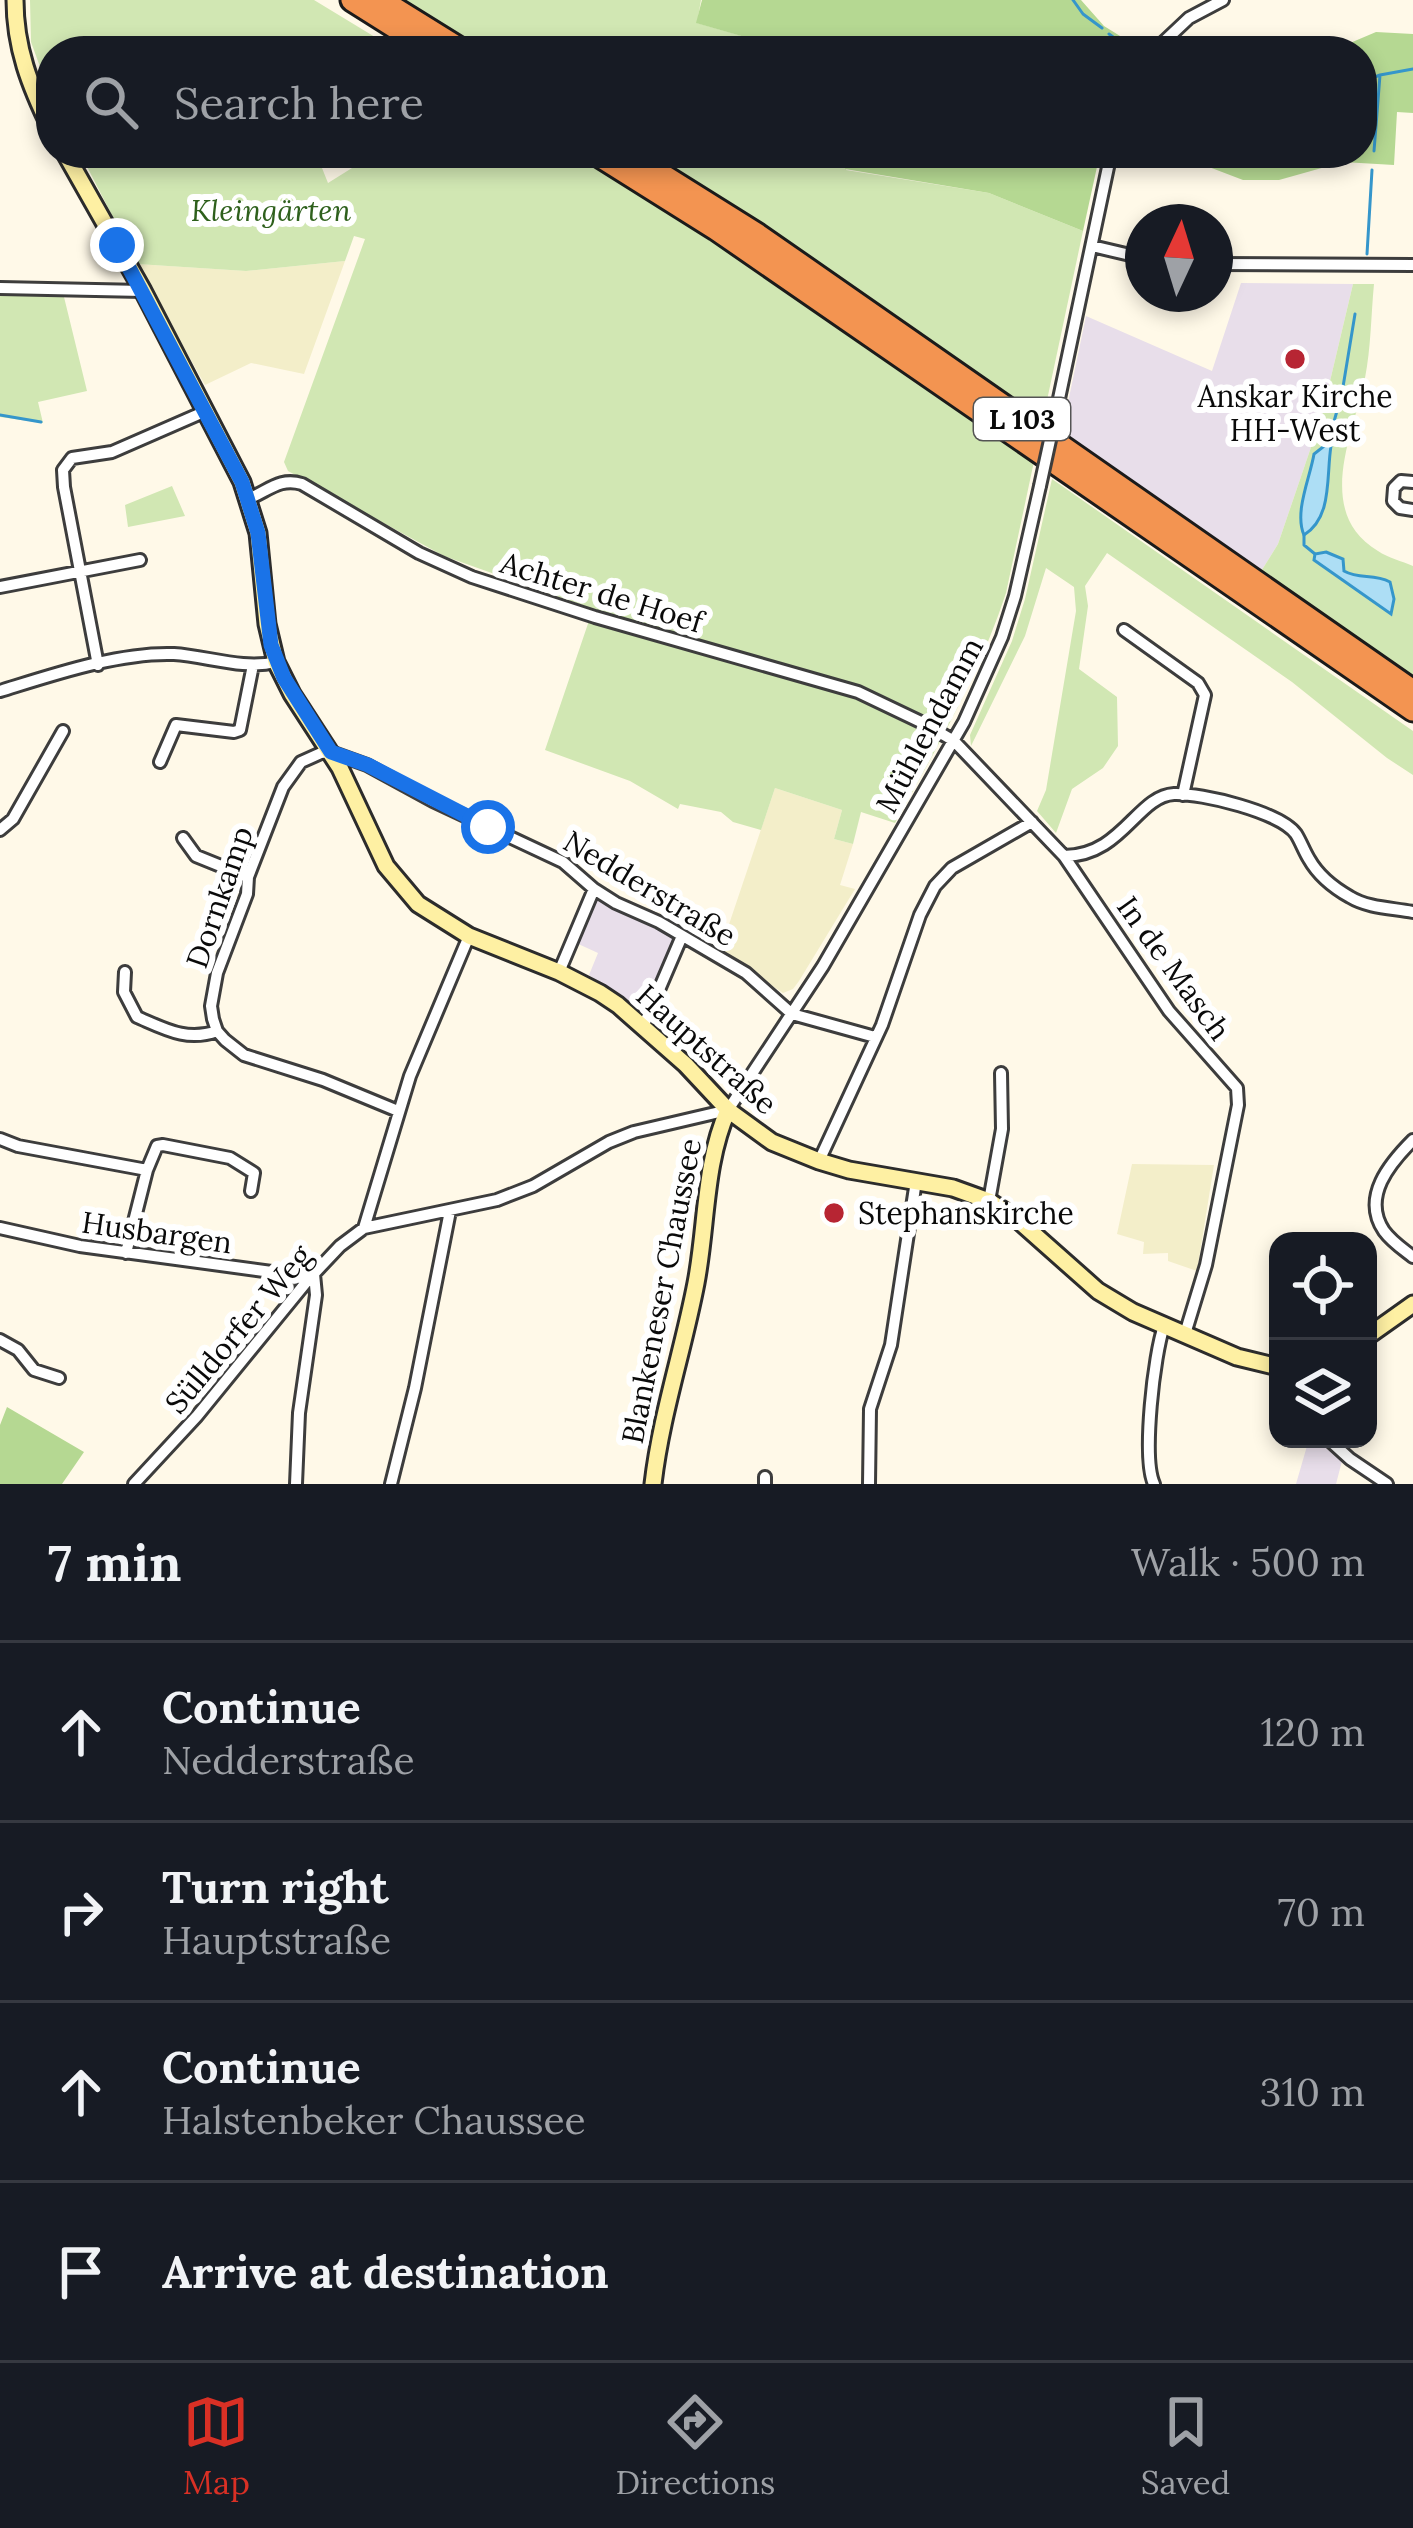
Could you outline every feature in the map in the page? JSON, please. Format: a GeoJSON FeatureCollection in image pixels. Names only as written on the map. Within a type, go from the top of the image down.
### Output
{"type":"FeatureCollection","features":[{"type":"Feature","properties":{"kind":"highway"},"geometry":{"type":"LineString","coordinates":[[352,0],[409,36]]}},
{"type":"Feature","properties":{"kind":"highway"},"geometry":{"type":"LineString","coordinates":[[381,0],[439,36]]}},
{"type":"Feature","properties":{"kind":"highway","name":"L 103"},"geometry":{"type":"LineString","coordinates":[[619,168],[716,229],[1413,710]]}},
{"type":"Feature","properties":{"kind":"highway","name":"L 103"},"geometry":{"type":"LineString","coordinates":[[651,168],[758,235],[1413,691]]}},
{"type":"Feature","properties":{"kind":"main road"},"geometry":{"type":"LineString","coordinates":[[15,0],[15,31],[36,94]]}},
{"type":"Feature","properties":{"kind":"main road","name":"Hauptstraße"},"geometry":{"type":"LineString","coordinates":[[72,168],[235,465],[260,547],[276,662],[331,752],[386,866],[418,904],[469,936],[600,993],[686,1065],[728,1110],[772,1142],[819,1161],[953,1188],[989,1202],[1018,1220],[1099,1291],[1133,1312],[1237,1357],[1269,1365]]}},
{"type":"Feature","properties":{"kind":"main road","name":"Blankeneser Chaussee"},"geometry":{"type":"LineString","coordinates":[[653,1484],[668,1397],[697,1280],[716,1139],[728,1110]]}},
{"type":"Feature","properties":{"kind":"main road"},"geometry":{"type":"LineString","coordinates":[[1393,1317],[1413,1290]]}},
{"type":"Feature","properties":{"kind":"main road"},"geometry":{"type":"LineString","coordinates":[[1377,1329],[1413,1304]]}},
{"type":"Feature","properties":{"kind":"street"},"geometry":{"type":"LineString","coordinates":[[1170,36],[1189,18],[1222,0]]}},
{"type":"Feature","properties":{"kind":"street","name":"Mühlendamm"},"geometry":{"type":"LineString","coordinates":[[728,1110],[823,966],[954,741],[1003,637],[1016,596],[1108,168]]}},
{"type":"Feature","properties":{"kind":"street"},"geometry":{"type":"LineString","coordinates":[[1092,246],[1125,254]]}},
{"type":"Feature","properties":{"kind":"street"},"geometry":{"type":"LineString","coordinates":[[1233,264],[1413,266]]}},
{"type":"Feature","properties":{"kind":"street"},"geometry":{"type":"LineString","coordinates":[[0,288],[142,291]]}},
{"type":"Feature","properties":{"kind":"street"},"geometry":{"type":"LineString","coordinates":[[98,665],[62,477],[67,463],[80,456],[112,452],[206,410]]}},
{"type":"Feature","properties":{"kind":"street","name":"Achter de Hoef"},"geometry":{"type":"LineString","coordinates":[[248,499],[280,482],[302,484],[458,571],[595,617],[857,692],[954,741]]}},
{"type":"Feature","properties":{"kind":"street"},"geometry":{"type":"LineString","coordinates":[[1413,482],[1397,484],[1394,501],[1400,508],[1413,509]]}},
{"type":"Feature","properties":{"kind":"street"},"geometry":{"type":"LineString","coordinates":[[0,586],[140,560]]}},
{"type":"Feature","properties":{"kind":"street"},"geometry":{"type":"LineString","coordinates":[[1124,630],[1198,682],[1205,695],[1183,795]]}},
{"type":"Feature","properties":{"kind":"street"},"geometry":{"type":"LineString","coordinates":[[0,691],[155,655],[253,665],[276,662]]}},
{"type":"Feature","properties":{"kind":"street"},"geometry":{"type":"LineString","coordinates":[[160,763],[176,725],[240,730],[253,665]]}},
{"type":"Feature","properties":{"kind":"street"},"geometry":{"type":"LineString","coordinates":[[0,830],[13,819],[63,731]]}},
{"type":"Feature","properties":{"kind":"street","name":"In de Masch"},"geometry":{"type":"LineString","coordinates":[[954,741],[1064,856],[1169,1011],[1238,1088],[1206,1265],[1185,1334]]}},
{"type":"Feature","properties":{"kind":"street","name":"Dornkamp"},"geometry":{"type":"LineString","coordinates":[[218,1031],[212,991],[247,894],[248,877],[284,787],[294,769],[310,757],[331,752]]}},
{"type":"Feature","properties":{"kind":"street","name":"Nedderstraße"},"geometry":{"type":"LineString","coordinates":[[331,752],[368,765],[563,862],[616,903],[746,973],[792,1014],[875,1037]]}},
{"type":"Feature","properties":{"kind":"street"},"geometry":{"type":"LineString","coordinates":[[1064,856],[1095,851],[1160,797],[1183,795],[1280,818],[1329,883],[1366,904],[1413,912]]}},
{"type":"Feature","properties":{"kind":"street"},"geometry":{"type":"LineString","coordinates":[[819,1161],[939,879],[1032,822]]}},
{"type":"Feature","properties":{"kind":"street"},"geometry":{"type":"LineString","coordinates":[[183,838],[196,856],[248,877]]}},
{"type":"Feature","properties":{"kind":"street"},"geometry":{"type":"LineString","coordinates":[[560,972],[594,889]]}},
{"type":"Feature","properties":{"kind":"street"},"geometry":{"type":"LineString","coordinates":[[469,936],[410,1076],[364,1228],[497,1200],[634,1132],[728,1110]]}},
{"type":"Feature","properties":{"kind":"street"},"geometry":{"type":"LineString","coordinates":[[644,1027],[682,936]]}},
{"type":"Feature","properties":{"kind":"street"},"geometry":{"type":"LineString","coordinates":[[125,972],[124,992],[137,1017],[182,1036],[218,1031],[234,1048],[257,1061],[323,1080],[398,1111]]}},
{"type":"Feature","properties":{"kind":"street"},"geometry":{"type":"LineString","coordinates":[[989,1202],[1002,1129],[1001,1073]]}},
{"type":"Feature","properties":{"kind":"street"},"geometry":{"type":"LineString","coordinates":[[0,1139],[147,1170]]}},
{"type":"Feature","properties":{"kind":"street"},"geometry":{"type":"LineString","coordinates":[[1413,1139],[1384,1170],[1376,1204],[1382,1228],[1413,1257]]}},
{"type":"Feature","properties":{"kind":"street"},"geometry":{"type":"LineString","coordinates":[[126,1253],[157,1146],[230,1158],[254,1172],[251,1190]]}},
{"type":"Feature","properties":{"kind":"street"},"geometry":{"type":"LineString","coordinates":[[869,1484],[870,1408],[893,1334],[916,1181]]}},
{"type":"Feature","properties":{"kind":"street"},"geometry":{"type":"LineString","coordinates":[[391,1484],[416,1388],[450,1211]]}},
{"type":"Feature","properties":{"kind":"street","name":"Husbargen"},"geometry":{"type":"LineString","coordinates":[[0,1228],[126,1253],[311,1277]]}},
{"type":"Feature","properties":{"kind":"street","name":"Sülldorfer Weg"},"geometry":{"type":"LineString","coordinates":[[134,1484],[197,1416],[311,1277],[364,1228]]}},
{"type":"Feature","properties":{"kind":"street"},"geometry":{"type":"LineString","coordinates":[[296,1484],[299,1413],[316,1295],[311,1277]]}},
{"type":"Feature","properties":{"kind":"street"},"geometry":{"type":"LineString","coordinates":[[1154,1484],[1148,1460],[1164,1326]]}},
{"type":"Feature","properties":{"kind":"street"},"geometry":{"type":"LineString","coordinates":[[0,1340],[18,1351],[34,1370],[59,1378]]}},
{"type":"Feature","properties":{"kind":"street"},"geometry":{"type":"LineString","coordinates":[[1340,1448],[1388,1484]]}},
{"type":"Feature","properties":{"kind":"shaded area"},"geometry":{"type":"Polygon","coordinates":[[[345,261],[304,374],[251,363],[205,385],[137,264],[246,271],[345,261]]]}},
{"type":"Feature","properties":{"kind":"shaded area"},"geometry":{"type":"Polygon","coordinates":[[[1241,283],[1353,284],[1322,415],[1278,544],[1260,573],[1061,436],[1086,316],[1212,371],[1241,283]]]}},
{"type":"Feature","properties":{"kind":"shaded area"},"geometry":{"type":"Polygon","coordinates":[[[775,788],[842,810],[834,839],[853,844],[840,885],[855,889],[799,981],[783,993],[720,951],[775,788]]]}},
{"type":"Feature","properties":{"kind":"shaded area"},"geometry":{"type":"Polygon","coordinates":[[[593,897],[675,937],[644,1015],[589,975],[598,953],[574,942],[593,897]]]}},
{"type":"Feature","properties":{"kind":"shaded area"},"geometry":{"type":"Polygon","coordinates":[[[1132,1164],[1214,1165],[1197,1271],[1168,1261],[1168,1253],[1143,1254],[1144,1242],[1117,1234],[1132,1164]]]}},
{"type":"Feature","properties":{"kind":"shaded area"},"geometry":{"type":"Polygon","coordinates":[[[1306,1448],[1328,1448],[1342,1461],[1336,1484],[1296,1484],[1306,1448]]]}},
{"type":"Feature","properties":{"kind":"green space"},"geometry":{"type":"Polygon","coordinates":[[[30,0],[314,0],[373,36],[36,36],[36,56],[30,0]]]}},
{"type":"Feature","properties":{"kind":"green space"},"geometry":{"type":"Polygon","coordinates":[[[405,0],[701,0],[697,23],[742,36],[445,36],[448,28],[405,0]]]}},
{"type":"Feature","properties":{"kind":"green space"},"geometry":{"type":"Polygon","coordinates":[[[702,0],[1081,0],[1120,36],[742,36],[696,23],[702,0]]]}},
{"type":"Feature","properties":{"kind":"green space"},"geometry":{"type":"Polygon","coordinates":[[[1413,34],[1413,113],[1397,112],[1394,165],[1377,164],[1377,36],[1367,36],[1413,34]]]}},
{"type":"Feature","properties":{"kind":"green space","name":"Kleingärten"},"geometry":{"type":"Polygon","coordinates":[[[88,168],[322,168],[328,183],[352,168],[846,168],[989,193],[1083,231],[1006,593],[995,623],[970,682],[895,823],[861,812],[853,844],[834,839],[842,810],[775,788],[761,830],[733,822],[721,812],[680,804],[678,809],[630,781],[545,750],[593,609],[444,556],[288,471],[284,462],[365,239],[354,236],[345,261],[246,271],[137,264],[88,168]]]}},
{"type":"Feature","properties":{"kind":"green space"},"geometry":{"type":"Polygon","coordinates":[[[1097,168],[1083,231],[989,193],[845,169],[1097,168]]]}},
{"type":"Feature","properties":{"kind":"green space"},"geometry":{"type":"Polygon","coordinates":[[[1212,168],[1322,168],[1279,180],[1243,180],[1212,168]]]}},
{"type":"Feature","properties":{"kind":"green space"},"geometry":{"type":"Polygon","coordinates":[[[1353,284],[1374,284],[1367,367],[1347,447],[1342,494],[1358,535],[1382,553],[1413,566],[1413,680],[1260,573],[1278,544],[1322,415],[1353,284]]]}},
{"type":"Feature","properties":{"kind":"green space"},"geometry":{"type":"Polygon","coordinates":[[[0,294],[64,297],[87,391],[38,402],[43,423],[0,417],[0,294]]]}},
{"type":"Feature","properties":{"kind":"green space"},"geometry":{"type":"Polygon","coordinates":[[[1052,479],[1413,731],[1413,775],[1292,682],[1107,553],[1085,586],[1088,606],[1079,669],[1117,697],[1118,746],[1103,768],[1072,789],[1056,833],[1037,811],[1046,790],[1076,611],[1074,587],[1046,568],[1025,636],[971,746],[970,735],[1012,641],[1052,479]]]}},
{"type":"Feature","properties":{"kind":"green space"},"geometry":{"type":"Polygon","coordinates":[[[172,486],[185,516],[128,527],[125,505],[172,486]]]}},
{"type":"Feature","properties":{"kind":"green space"},"geometry":{"type":"Polygon","coordinates":[[[7,1407],[84,1452],[62,1484],[0,1484],[0,1425],[7,1407]]]}},
{"type":"Feature","properties":{"kind":"water"},"geometry":{"type":"Polygon","coordinates":[[[1328,443],[1324,507],[1304,535],[1302,506],[1314,454],[1328,443]]]}},
{"type":"Feature","properties":{"kind":"water"},"geometry":{"type":"Polygon","coordinates":[[[1326,552],[1343,559],[1344,571],[1390,582],[1391,614],[1314,560],[1315,554],[1326,552]]]}},
{"type":"Feature","properties":{"kind":"waterway"},"geometry":{"type":"LineString","coordinates":[[1073,0],[1102,28]]}},
{"type":"Feature","properties":{"kind":"waterway"},"geometry":{"type":"LineString","coordinates":[[1377,76],[1413,69]]}},
{"type":"Feature","properties":{"kind":"waterway"},"geometry":{"type":"LineString","coordinates":[[1377,113],[1380,75]]}},
{"type":"Feature","properties":{"kind":"waterway"},"geometry":{"type":"LineString","coordinates":[[1367,254],[1372,170]]}},
{"type":"Feature","properties":{"kind":"waterway"},"geometry":{"type":"LineString","coordinates":[[1328,443],[1355,314]]}},
{"type":"Feature","properties":{"kind":"waterway"},"geometry":{"type":"LineString","coordinates":[[0,415],[41,422]]}},
{"type":"Feature","properties":{"kind":"waterway"},"geometry":{"type":"LineString","coordinates":[[1304,535],[1304,545],[1315,554]]}},
{"type":"Feature","properties":{"kind":"place","name":"Anskar Kirche HH-West"},"geometry":{"type":"Point","coordinates":[1295,359]}},
{"type":"Feature","properties":{"kind":"place","name":"Stephanskirche"},"geometry":{"type":"Point","coordinates":[834,1213]}},
{"type":"Feature","properties":{"kind":"route"},"geometry":{"type":"LineString","coordinates":[[117,245],[242,482],[258,533],[271,645],[292,694],[331,752],[368,765],[488,827]]}}]}
